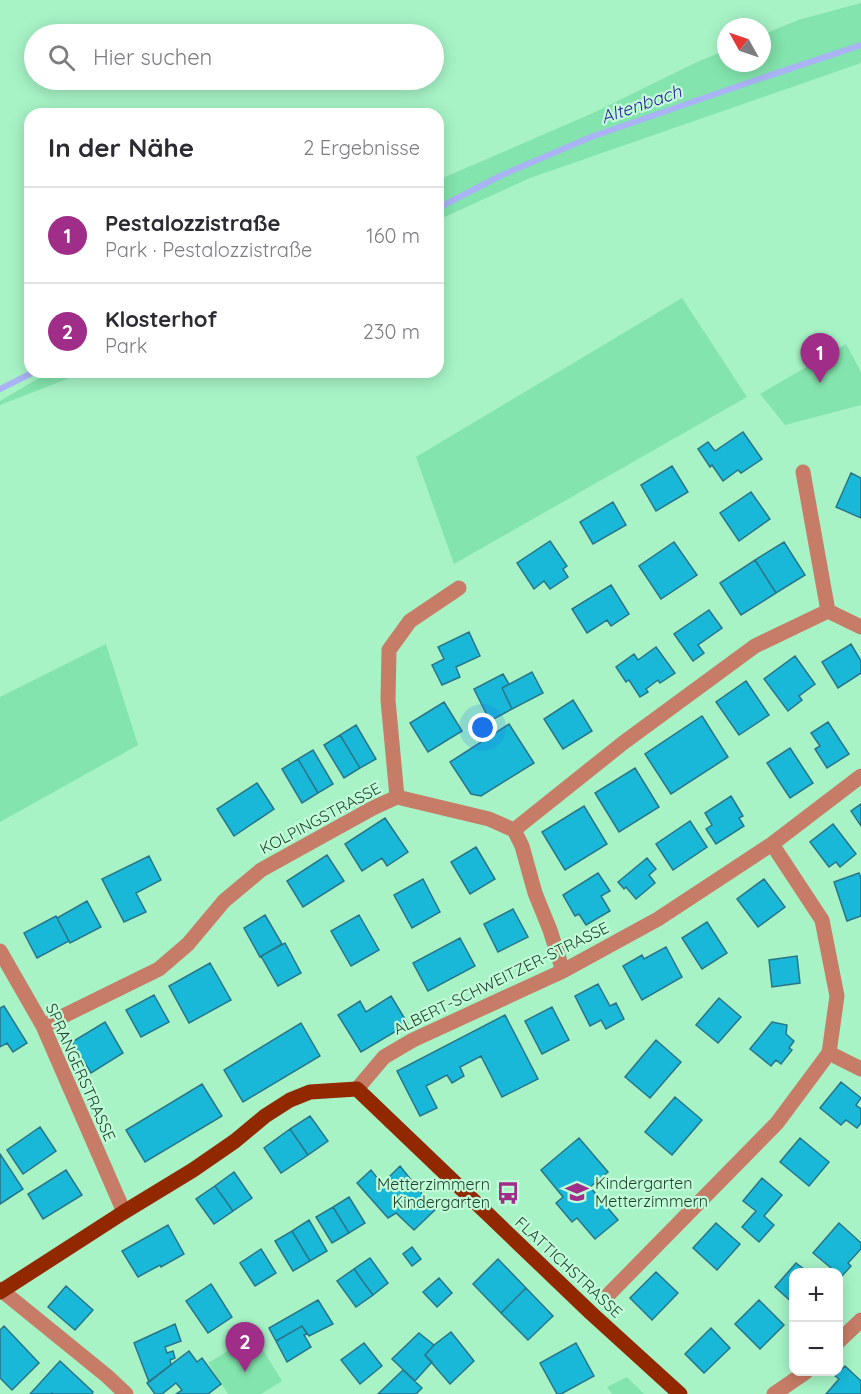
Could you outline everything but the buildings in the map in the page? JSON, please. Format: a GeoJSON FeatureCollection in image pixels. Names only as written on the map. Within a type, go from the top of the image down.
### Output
{"type":"FeatureCollection","features":[{"type":"Feature","properties":{"kind":"main road"},"geometry":{"type":"LineString","coordinates":[[1,1290],[192,1170],[236,1141],[265,1116],[290,1100],[310,1092],[357,1089]]}},
{"type":"Feature","properties":{"kind":"main road","name":"FLATTICHSTRASSE"},"geometry":{"type":"LineString","coordinates":[[357,1089],[591,1313],[680,1394]]}},
{"type":"Feature","properties":{"kind":"street"},"geometry":{"type":"LineString","coordinates":[[803,472],[828,611]]}},
{"type":"Feature","properties":{"kind":"street"},"geometry":{"type":"LineString","coordinates":[[397,797],[388,700],[389,650],[410,621],[459,588]]}},
{"type":"Feature","properties":{"kind":"street"},"geometry":{"type":"LineString","coordinates":[[828,611],[861,627]]}},
{"type":"Feature","properties":{"kind":"street"},"geometry":{"type":"LineString","coordinates":[[563,971],[535,893],[522,846],[514,830],[623,743],[755,646],[828,611]]}},
{"type":"Feature","properties":{"kind":"street","name":"ALBERT-SCHWEITZER-STRASSE"},"geometry":{"type":"LineString","coordinates":[[357,1089],[384,1057],[413,1040],[563,971],[658,919],[771,844],[861,776]]}},
{"type":"Feature","properties":{"kind":"street","name":"KOLPINGSTRASSE"},"geometry":{"type":"LineString","coordinates":[[43,1026],[159,969],[188,944],[224,901],[261,870],[397,797],[489,819],[514,830]]}},
{"type":"Feature","properties":{"kind":"street"},"geometry":{"type":"LineString","coordinates":[[609,1294],[777,1123],[829,1053],[837,996],[822,920],[771,844]]}},
{"type":"Feature","properties":{"kind":"street","name":"SPRANGERSTRASSE"},"geometry":{"type":"LineString","coordinates":[[0,951],[43,1026],[124,1212]]}},
{"type":"Feature","properties":{"kind":"street"},"geometry":{"type":"LineString","coordinates":[[829,1053],[861,1069]]}},
{"type":"Feature","properties":{"kind":"street"},"geometry":{"type":"LineString","coordinates":[[1,1290],[126,1394]]}},
{"type":"Feature","properties":{"kind":"street"},"geometry":{"type":"LineString","coordinates":[[843,1337],[861,1320]]}},
{"type":"Feature","properties":{"kind":"street"},"geometry":{"type":"LineString","coordinates":[[774,1394],[799,1376]]}},
{"type":"Feature","properties":{"kind":"green space"},"geometry":{"type":"Polygon","coordinates":[[[861,3],[861,63],[530,178],[444,217],[444,177],[593,113],[697,62],[717,54],[717,72],[771,72],[771,31],[798,20],[861,3]]]}},
{"type":"Feature","properties":{"kind":"green space"},"geometry":{"type":"Polygon","coordinates":[[[682,298],[747,397],[454,564],[416,457],[682,298]]]}},
{"type":"Feature","properties":{"kind":"green space"},"geometry":{"type":"Polygon","coordinates":[[[846,344],[861,372],[861,405],[785,425],[760,394],[846,344]]]}},
{"type":"Feature","properties":{"kind":"green space"},"geometry":{"type":"Polygon","coordinates":[[[39,378],[70,378],[0,405],[0,401],[39,378]]]}},
{"type":"Feature","properties":{"kind":"green space"},"geometry":{"type":"Polygon","coordinates":[[[106,644],[138,745],[0,822],[0,697],[106,644]]]}},
{"type":"Feature","properties":{"kind":"green space"},"geometry":{"type":"Polygon","coordinates":[[[254,1335],[282,1381],[261,1394],[228,1394],[208,1363],[254,1335]]]}},
{"type":"Feature","properties":{"kind":"green space"},"geometry":{"type":"Polygon","coordinates":[[[627,1377],[644,1394],[612,1394],[607,1387],[627,1377]]]}},
{"type":"Feature","properties":{"kind":"waterway","name":"Altenbach"},"geometry":{"type":"LineString","coordinates":[[444,205],[500,176],[591,137],[861,45]]}},
{"type":"Feature","properties":{"kind":"waterway","name":"Altenbach"},"geometry":{"type":"LineString","coordinates":[[0,389],[24,377]]}},
{"type":"Feature","properties":{"kind":"place","name":"Pestalozzistraße"},"geometry":{"type":"Point","coordinates":[820,383]}},
{"type":"Feature","properties":{"kind":"place","name":"Kindergarten Metterzimmern"},"geometry":{"type":"Point","coordinates":[577,1192]}},
{"type":"Feature","properties":{"kind":"place","name":"Metterzimmern Kindergarten"},"geometry":{"type":"Point","coordinates":[508,1193]}},
{"type":"Feature","properties":{"kind":"place","name":"Klosterhof"},"geometry":{"type":"Point","coordinates":[245,1372]}}]}
